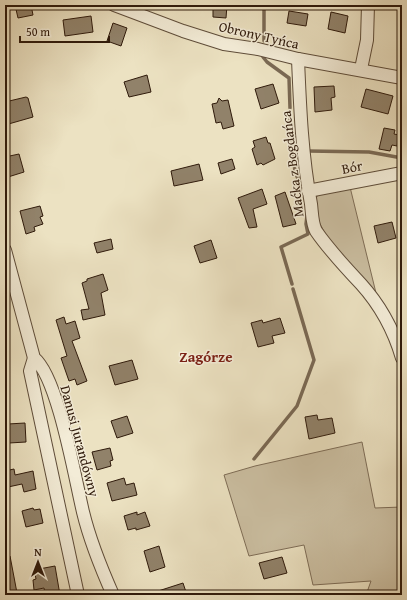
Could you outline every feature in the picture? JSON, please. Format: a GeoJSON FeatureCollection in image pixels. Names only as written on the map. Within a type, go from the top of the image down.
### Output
{"type":"FeatureCollection","features":[{"type":"Feature","properties":{"kind":"street","name":"Obrony Tyńca"},"geometry":{"type":"LineString","coordinates":[[114,5],[183,31],[224,44],[258,48],[298,59],[361,69],[402,78]]}},
{"type":"Feature","properties":{"kind":"street"},"geometry":{"type":"LineString","coordinates":[[361,69],[367,40],[368,5]]}},
{"type":"Feature","properties":{"kind":"street","name":"Maćka z Bogdańca"},"geometry":{"type":"LineString","coordinates":[[298,59],[301,127],[308,191],[315,229],[346,269],[362,285],[384,316],[397,341],[402,358]]}},
{"type":"Feature","properties":{"kind":"street","name":"Bór"},"geometry":{"type":"LineString","coordinates":[[308,191],[402,173]]}},
{"type":"Feature","properties":{"kind":"street","name":"Danusi Jurandówny"},"geometry":{"type":"LineString","coordinates":[[5,250],[34,358],[40,363],[55,400],[91,540],[113,595]]}},
{"type":"Feature","properties":{"kind":"street"},"geometry":{"type":"LineString","coordinates":[[34,358],[30,371],[78,595]]}},
{"type":"Feature","properties":{"kind":"shaded area"},"geometry":{"type":"Polygon","coordinates":[[[350,187],[376,293],[333,248],[319,222],[316,197],[326,190],[350,187]]]}},
{"type":"Feature","properties":{"kind":"shaded area"},"geometry":{"type":"Polygon","coordinates":[[[362,442],[375,508],[402,507],[402,595],[366,595],[371,581],[313,585],[304,545],[249,556],[224,475],[255,466],[362,442]]]}},
{"type":"Feature","properties":{"kind":"building"},"geometry":{"type":"Polygon","coordinates":[[[15,5],[31,5],[33,15],[18,18],[15,5]]]}},
{"type":"Feature","properties":{"kind":"building"},"geometry":{"type":"Polygon","coordinates":[[[213,5],[227,5],[226,18],[213,17],[213,5]]]}},
{"type":"Feature","properties":{"kind":"building"},"geometry":{"type":"Polygon","coordinates":[[[289,11],[308,14],[306,26],[287,23],[289,11]]]}},
{"type":"Feature","properties":{"kind":"building"},"geometry":{"type":"Polygon","coordinates":[[[331,12],[348,16],[345,33],[328,29],[331,12]]]}},
{"type":"Feature","properties":{"kind":"building"},"geometry":{"type":"Polygon","coordinates":[[[91,16],[93,32],[65,36],[63,20],[91,16]]]}},
{"type":"Feature","properties":{"kind":"building"},"geometry":{"type":"Polygon","coordinates":[[[113,23],[127,28],[121,46],[107,41],[113,23]]]}},
{"type":"Feature","properties":{"kind":"building"},"geometry":{"type":"Polygon","coordinates":[[[147,75],[151,92],[129,97],[124,82],[147,75]]]}},
{"type":"Feature","properties":{"kind":"building"},"geometry":{"type":"Polygon","coordinates":[[[273,84],[279,103],[261,109],[255,89],[273,84]]]}},
{"type":"Feature","properties":{"kind":"building"},"geometry":{"type":"Polygon","coordinates":[[[334,86],[335,97],[331,98],[332,110],[315,112],[314,87],[334,86]]]}},
{"type":"Feature","properties":{"kind":"building"},"geometry":{"type":"Polygon","coordinates":[[[366,89],[393,96],[388,114],[361,107],[366,89]]]}},
{"type":"Feature","properties":{"kind":"building"},"geometry":{"type":"Polygon","coordinates":[[[26,97],[28,98],[33,117],[5,125],[5,102],[26,97]]]}},
{"type":"Feature","properties":{"kind":"building"},"geometry":{"type":"Polygon","coordinates":[[[219,98],[222,101],[228,100],[234,126],[223,129],[221,122],[216,123],[212,104],[217,103],[219,98]]]}},
{"type":"Feature","properties":{"kind":"building"},"geometry":{"type":"Polygon","coordinates":[[[384,128],[395,130],[394,134],[399,135],[397,146],[392,145],[390,151],[379,149],[384,128]]]}},
{"type":"Feature","properties":{"kind":"building"},"geometry":{"type":"Polygon","coordinates":[[[266,137],[268,143],[270,143],[275,159],[263,165],[261,163],[257,165],[252,149],[255,147],[253,141],[266,137]]]}},
{"type":"Feature","properties":{"kind":"building"},"geometry":{"type":"Polygon","coordinates":[[[19,154],[24,172],[8,177],[5,167],[5,157],[19,154]]]}},
{"type":"Feature","properties":{"kind":"building"},"geometry":{"type":"Polygon","coordinates":[[[232,159],[235,169],[221,174],[218,163],[232,159]]]}},
{"type":"Feature","properties":{"kind":"building"},"geometry":{"type":"Polygon","coordinates":[[[199,164],[203,180],[174,186],[171,171],[199,164]]]}},
{"type":"Feature","properties":{"kind":"building"},"geometry":{"type":"Polygon","coordinates":[[[262,189],[267,204],[253,209],[257,227],[249,228],[238,198],[262,189]]]}},
{"type":"Feature","properties":{"kind":"building"},"geometry":{"type":"Polygon","coordinates":[[[285,192],[296,224],[283,227],[275,196],[285,192]]]}},
{"type":"Feature","properties":{"kind":"building"},"geometry":{"type":"Polygon","coordinates":[[[40,206],[43,216],[40,217],[43,224],[34,227],[35,231],[26,234],[20,211],[40,206]]]}},
{"type":"Feature","properties":{"kind":"building"},"geometry":{"type":"Polygon","coordinates":[[[392,222],[396,238],[378,243],[374,226],[392,222]]]}},
{"type":"Feature","properties":{"kind":"building"},"geometry":{"type":"Polygon","coordinates":[[[111,239],[113,249],[97,253],[94,243],[111,239]]]}},
{"type":"Feature","properties":{"kind":"building"},"geometry":{"type":"Polygon","coordinates":[[[211,240],[217,258],[200,263],[194,246],[211,240]]]}},
{"type":"Feature","properties":{"kind":"building"},"geometry":{"type":"Polygon","coordinates":[[[103,274],[108,290],[101,293],[105,315],[83,320],[81,310],[89,309],[82,283],[87,281],[87,279],[103,274]]]}},
{"type":"Feature","properties":{"kind":"building"},"geometry":{"type":"Polygon","coordinates":[[[64,317],[66,324],[75,321],[80,338],[72,341],[87,381],[77,385],[75,379],[69,381],[61,358],[67,356],[56,320],[64,317]]]}},
{"type":"Feature","properties":{"kind":"building"},"geometry":{"type":"Polygon","coordinates":[[[280,318],[285,333],[272,336],[274,343],[258,347],[251,323],[262,320],[263,323],[280,318]]]}},
{"type":"Feature","properties":{"kind":"building"},"geometry":{"type":"Polygon","coordinates":[[[132,360],[138,379],[115,385],[109,366],[132,360]]]}},
{"type":"Feature","properties":{"kind":"building"},"geometry":{"type":"Polygon","coordinates":[[[317,415],[318,420],[332,418],[335,433],[309,439],[305,417],[317,415]]]}},
{"type":"Feature","properties":{"kind":"building"},"geometry":{"type":"Polygon","coordinates":[[[127,416],[133,433],[117,438],[111,421],[127,416]]]}},
{"type":"Feature","properties":{"kind":"building"},"geometry":{"type":"Polygon","coordinates":[[[25,423],[26,442],[9,443],[8,424],[25,423]]]}},
{"type":"Feature","properties":{"kind":"building"},"geometry":{"type":"Polygon","coordinates":[[[110,448],[113,460],[110,461],[111,466],[97,470],[92,452],[110,448]]]}},
{"type":"Feature","properties":{"kind":"building"},"geometry":{"type":"Polygon","coordinates":[[[14,469],[15,475],[33,471],[36,489],[24,492],[22,484],[8,487],[5,471],[14,469]]]}},
{"type":"Feature","properties":{"kind":"building"},"geometry":{"type":"Polygon","coordinates":[[[124,478],[126,485],[134,483],[137,495],[112,501],[107,483],[124,478]]]}},
{"type":"Feature","properties":{"kind":"building"},"geometry":{"type":"Polygon","coordinates":[[[33,508],[34,510],[40,509],[43,523],[26,527],[22,511],[33,508]]]}},
{"type":"Feature","properties":{"kind":"building"},"geometry":{"type":"Polygon","coordinates":[[[137,512],[137,515],[145,512],[150,526],[136,530],[136,528],[128,530],[124,516],[137,512]]]}},
{"type":"Feature","properties":{"kind":"building"},"geometry":{"type":"Polygon","coordinates":[[[159,546],[165,567],[150,572],[144,551],[159,546]]]}},
{"type":"Feature","properties":{"kind":"building"},"geometry":{"type":"Polygon","coordinates":[[[5,556],[10,556],[17,593],[6,595],[5,556]]]}},
{"type":"Feature","properties":{"kind":"building"},"geometry":{"type":"Polygon","coordinates":[[[282,557],[287,573],[264,579],[259,563],[282,557]]]}},
{"type":"Feature","properties":{"kind":"building"},"geometry":{"type":"Polygon","coordinates":[[[55,566],[60,595],[45,595],[44,588],[34,590],[33,580],[36,579],[35,574],[40,573],[39,569],[55,566]]]}},
{"type":"Feature","properties":{"kind":"building"},"geometry":{"type":"Polygon","coordinates":[[[183,583],[187,595],[152,595],[152,593],[183,583]]]}},
{"type":"Feature","properties":{"kind":"waterway"},"geometry":{"type":"LineString","coordinates":[[264,5],[264,41]]}},
{"type":"Feature","properties":{"kind":"waterway"},"geometry":{"type":"LineString","coordinates":[[263,57],[267,62],[289,78],[290,108]]}},
{"type":"Feature","properties":{"kind":"waterway"},"geometry":{"type":"LineString","coordinates":[[290,118],[295,172],[304,192]]}},
{"type":"Feature","properties":{"kind":"waterway"},"geometry":{"type":"LineString","coordinates":[[308,151],[369,152],[402,158]]}},
{"type":"Feature","properties":{"kind":"waterway"},"geometry":{"type":"LineString","coordinates":[[292,284],[281,247],[308,234],[306,224],[307,216]]}},
{"type":"Feature","properties":{"kind":"waterway"},"geometry":{"type":"LineString","coordinates":[[254,459],[297,406],[314,360],[293,289]]}},
{"type":"Feature","properties":{"kind":"district","name":"Zagórze"},"geometry":{"type":"Point","coordinates":[206,356]}}]}
